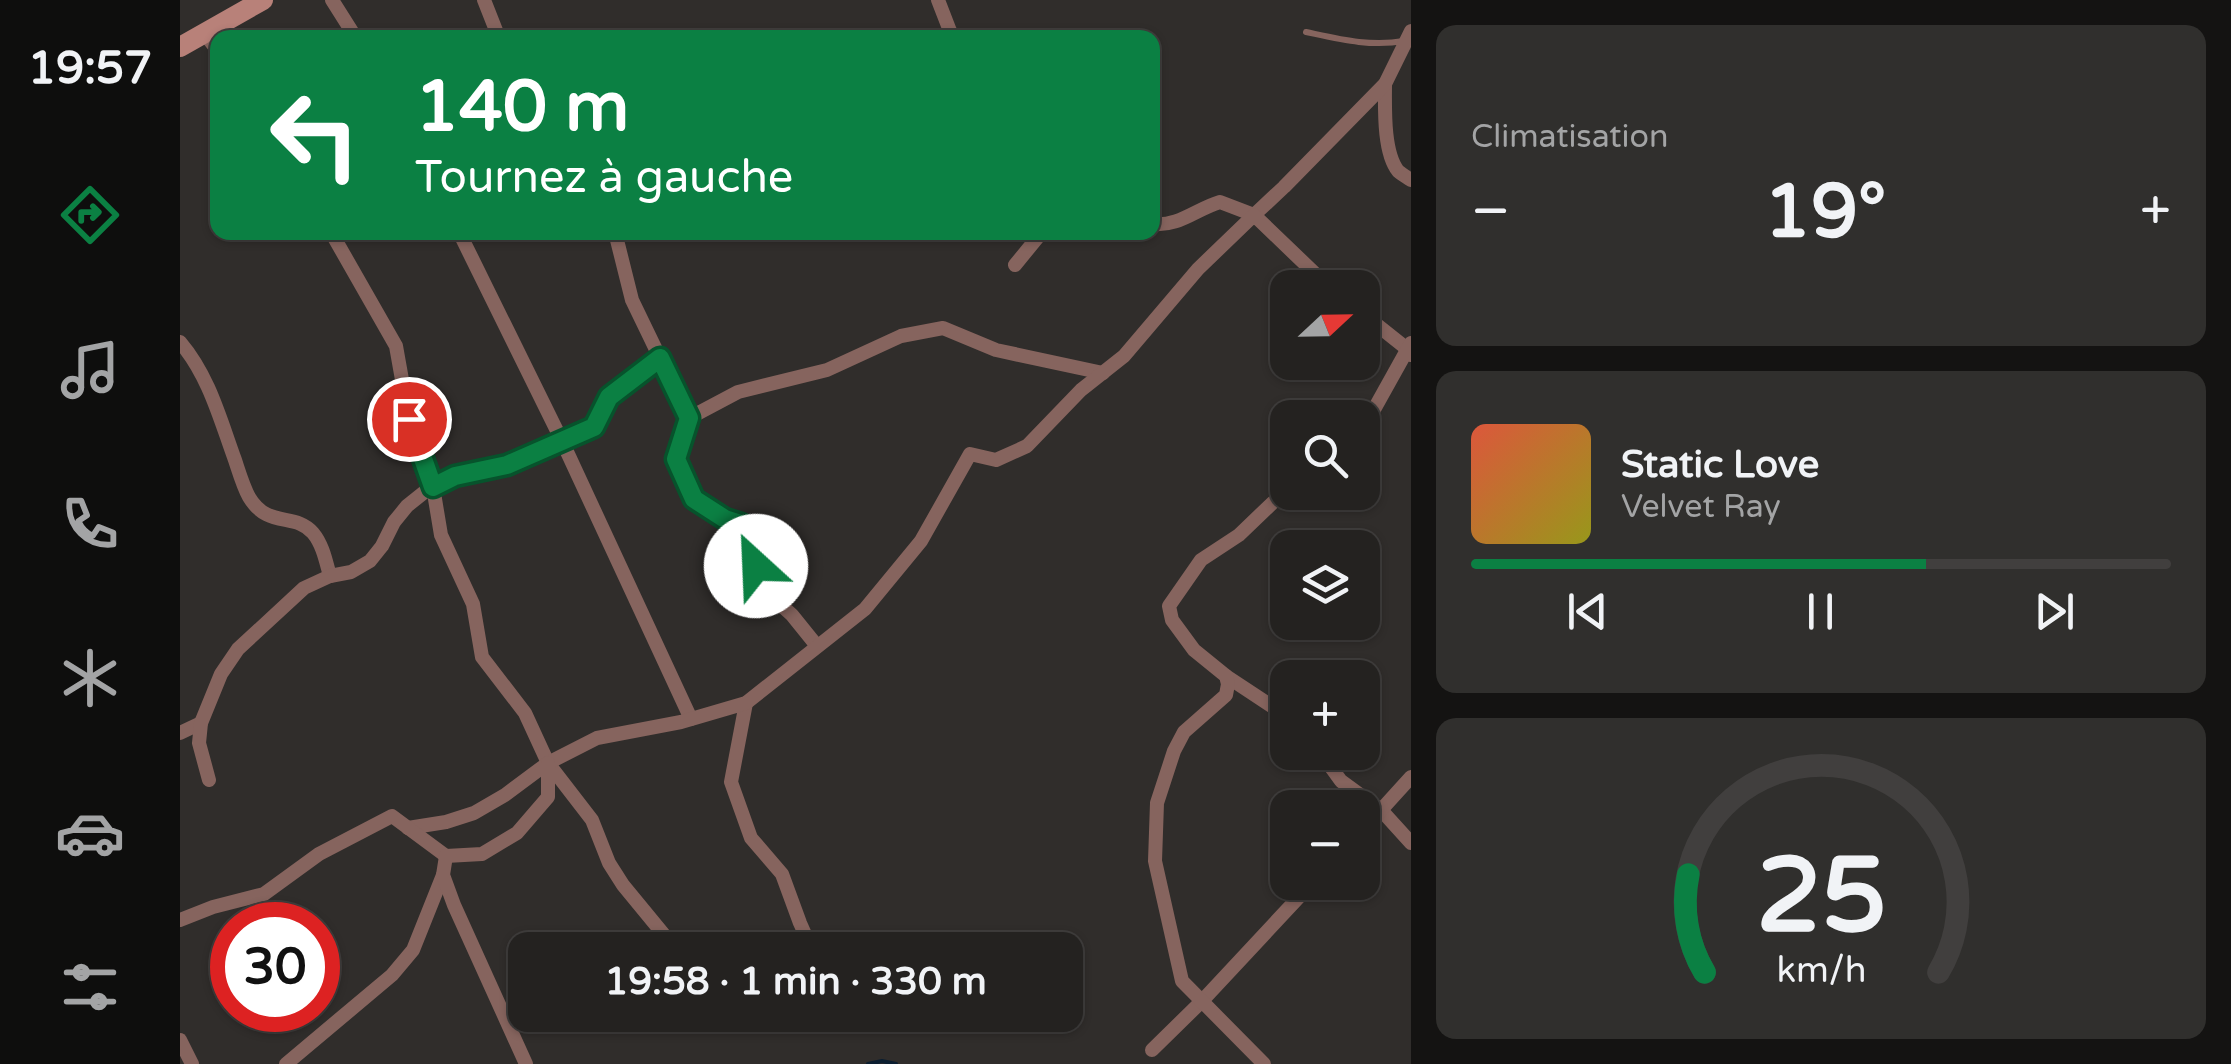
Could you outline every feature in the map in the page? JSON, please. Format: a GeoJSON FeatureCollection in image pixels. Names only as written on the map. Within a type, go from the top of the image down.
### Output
{"type":"FeatureCollection","features":[{"type":"Feature","properties":{"kind":"main road"},"geometry":{"type":"LineString","coordinates":[[180,47],[263,0]]}},
{"type":"Feature","properties":{"kind":"street"},"geometry":{"type":"LineString","coordinates":[[332,0],[351,30]]}},
{"type":"Feature","properties":{"kind":"street"},"geometry":{"type":"LineString","coordinates":[[484,0],[496,30]]}},
{"type":"Feature","properties":{"kind":"street"},"geometry":{"type":"LineString","coordinates":[[938,0],[950,30]]}},
{"type":"Feature","properties":{"kind":"street"},"geometry":{"type":"LineString","coordinates":[[204,33],[210,41]]}},
{"type":"Feature","properties":{"kind":"street"},"geometry":{"type":"LineString","coordinates":[[408,828],[474,813],[548,763],[598,738],[746,704],[864,609],[921,541],[970,454],[996,460],[1027,446],[1081,390],[1124,356],[1198,269],[1384,84],[1410,37]]}},
{"type":"Feature","properties":{"kind":"street"},"geometry":{"type":"LineString","coordinates":[[1384,84],[1392,158],[1398,172],[1411,180]]}},
{"type":"Feature","properties":{"kind":"street"},"geometry":{"type":"LineString","coordinates":[[1160,225],[1177,222],[1220,202],[1254,215],[1311,270]]}},
{"type":"Feature","properties":{"kind":"street"},"geometry":{"type":"LineString","coordinates":[[336,240],[396,346],[409,419],[433,487],[441,535],[473,604],[482,657],[525,713],[548,763],[592,820],[609,863],[623,885],[662,932]]}},
{"type":"Feature","properties":{"kind":"street"},"geometry":{"type":"LineString","coordinates":[[463,240],[562,440],[691,719]]}},
{"type":"Feature","properties":{"kind":"street"},"geometry":{"type":"LineString","coordinates":[[617,240],[632,300],[689,418],[676,459],[694,499],[725,519],[741,524],[761,587],[792,614],[817,646]]}},
{"type":"Feature","properties":{"kind":"street"},"geometry":{"type":"LineString","coordinates":[[1014,266],[1035,240]]}},
{"type":"Feature","properties":{"kind":"street"},"geometry":{"type":"LineString","coordinates":[[1380,326],[1410,349],[1380,401]]}},
{"type":"Feature","properties":{"kind":"street"},"geometry":{"type":"LineString","coordinates":[[689,418],[738,392],[827,370],[901,336],[943,328],[996,350],[1103,373]]}},
{"type":"Feature","properties":{"kind":"street"},"geometry":{"type":"LineString","coordinates":[[180,342],[196,360],[208,387],[248,495],[260,512],[312,531],[330,576]]}},
{"type":"Feature","properties":{"kind":"street"},"geometry":{"type":"LineString","coordinates":[[210,780],[200,744],[201,724],[221,674],[238,649],[304,588],[370,561],[407,506],[433,487],[455,476],[507,465],[594,427],[609,397],[660,358]]}},
{"type":"Feature","properties":{"kind":"street"},"geometry":{"type":"LineString","coordinates":[[1270,505],[1238,535],[1201,560],[1168,606],[1172,620],[1194,650],[1270,705]]}},
{"type":"Feature","properties":{"kind":"street"},"geometry":{"type":"LineString","coordinates":[[1226,676],[1226,696],[1184,732],[1174,751],[1157,803],[1154,861],[1182,982],[1264,1064]]}},
{"type":"Feature","properties":{"kind":"street"},"geometry":{"type":"LineString","coordinates":[[746,704],[731,782],[751,838],[782,874],[804,932]]}},
{"type":"Feature","properties":{"kind":"street"},"geometry":{"type":"LineString","coordinates":[[180,734],[201,724]]}},
{"type":"Feature","properties":{"kind":"street"},"geometry":{"type":"LineString","coordinates":[[180,920],[214,906],[264,894],[319,854],[392,816],[446,856],[482,854],[517,833],[548,797],[548,763]]}},
{"type":"Feature","properties":{"kind":"street"},"geometry":{"type":"LineString","coordinates":[[1332,770],[1340,781],[1382,810],[1411,842]]}},
{"type":"Feature","properties":{"kind":"street"},"geometry":{"type":"LineString","coordinates":[[1382,810],[1411,777]]}},
{"type":"Feature","properties":{"kind":"street"},"geometry":{"type":"LineString","coordinates":[[286,1064],[392,974],[413,950],[443,876],[446,856]]}},
{"type":"Feature","properties":{"kind":"street"},"geometry":{"type":"LineString","coordinates":[[443,876],[526,1064]]}},
{"type":"Feature","properties":{"kind":"street"},"geometry":{"type":"LineString","coordinates":[[1152,1050],[1296,900]]}},
{"type":"Feature","properties":{"kind":"street"},"geometry":{"type":"LineString","coordinates":[[180,1040],[192,1064]]}},
{"type":"Feature","properties":{"kind":"lane"},"geometry":{"type":"LineString","coordinates":[[1306,32],[1384,44],[1410,37]]}},
{"type":"Feature","properties":{"kind":"waterway"},"geometry":{"type":"LineString","coordinates":[[868,1064],[896,1064]]}},
{"type":"Feature","properties":{"kind":"route"},"geometry":{"type":"LineString","coordinates":[[409,419],[433,487],[455,476],[507,465],[594,427],[609,397],[660,358],[689,418],[676,459],[694,499],[725,519],[741,524],[756,566]]}}]}
